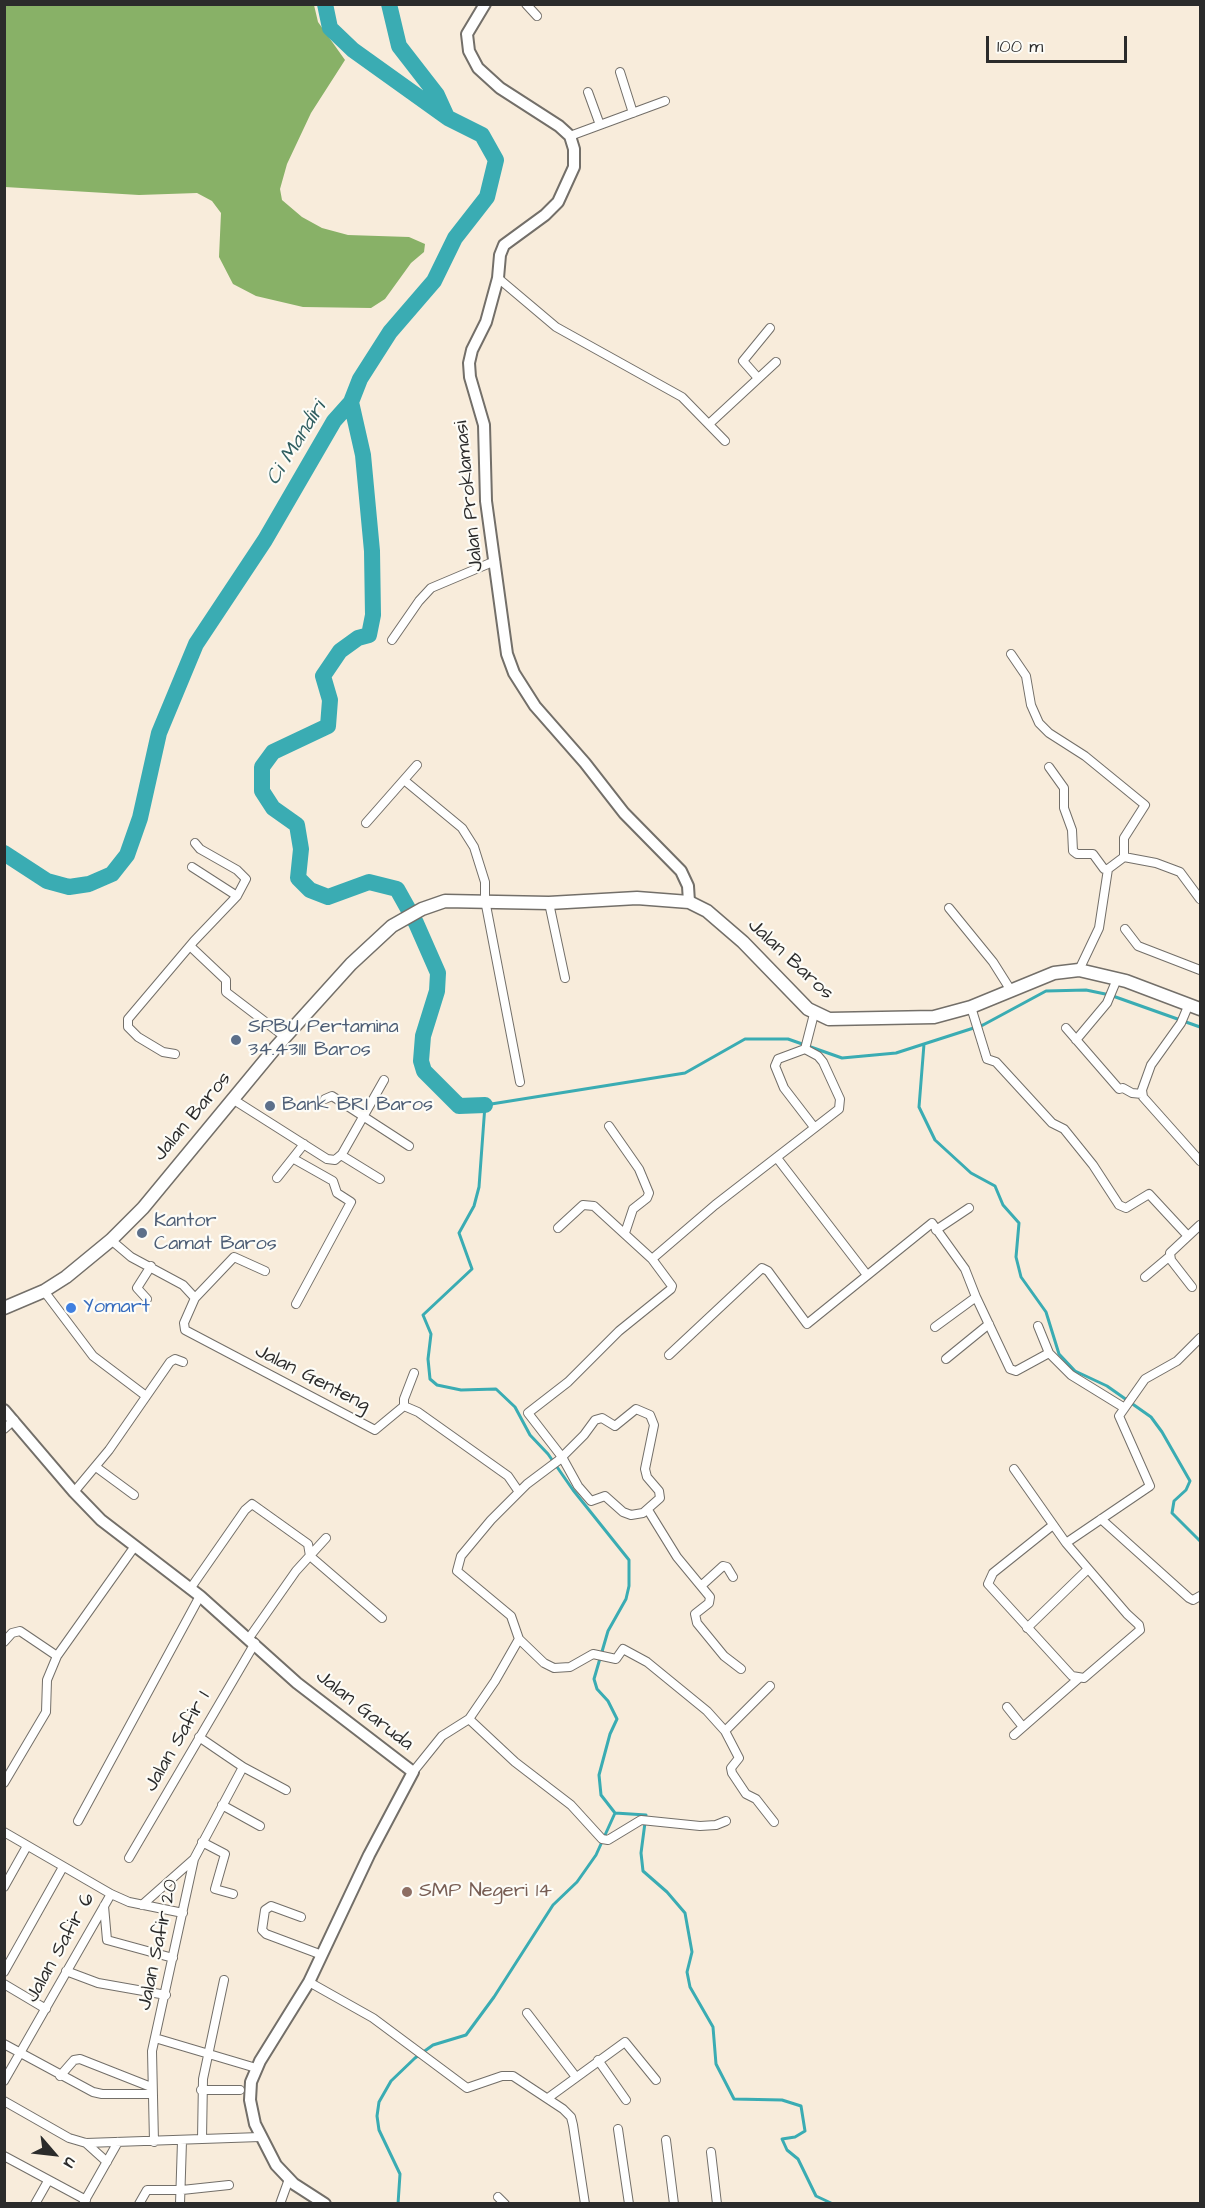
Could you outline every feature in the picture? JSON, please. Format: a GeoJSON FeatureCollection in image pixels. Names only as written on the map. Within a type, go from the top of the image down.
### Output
{"type":"FeatureCollection","features":[{"type":"Feature","properties":{"kind":"main road","name":"Jalan Baros"},"geometry":{"type":"LineString","coordinates":[[4,1308],[44,1291],[111,1240],[143,1208],[285,1037],[351,964],[392,926],[422,909],[445,901],[549,903],[636,898],[689,902],[707,911],[724,925],[814,1014],[829,1019],[934,1017],[973,1013],[1011,989],[1054,973],[1079,970],[1114,989],[1192,1008]]}},
{"type":"Feature","properties":{"kind":"street"},"geometry":{"type":"LineString","coordinates":[[485,4],[467,34],[469,51],[478,68],[500,88],[559,126],[570,136],[665,101]]}},
{"type":"Feature","properties":{"kind":"street"},"geometry":{"type":"LineString","coordinates":[[526,4],[537,16]]}},
{"type":"Feature","properties":{"kind":"street"},"geometry":{"type":"LineString","coordinates":[[620,72],[633,113]]}},
{"type":"Feature","properties":{"kind":"street"},"geometry":{"type":"LineString","coordinates":[[588,92],[600,125]]}},
{"type":"Feature","properties":{"kind":"street","name":"Jalan Proklamasi"},"geometry":{"type":"LineString","coordinates":[[570,136],[574,149],[574,167],[567,185],[558,201],[545,215],[504,245],[486,322],[472,350],[469,363],[470,376],[484,425],[486,501],[505,645],[514,673],[535,706],[585,763],[624,813],[681,871],[688,886],[689,902]]}},
{"type":"Feature","properties":{"kind":"street"},"geometry":{"type":"LineString","coordinates":[[498,278],[556,327],[582,344],[670,389],[710,424],[725,441]]}},
{"type":"Feature","properties":{"kind":"street"},"geometry":{"type":"LineString","coordinates":[[758,378],[743,361],[770,328]]}},
{"type":"Feature","properties":{"kind":"street"},"geometry":{"type":"LineString","coordinates":[[710,424],[776,362]]}},
{"type":"Feature","properties":{"kind":"street"},"geometry":{"type":"LineString","coordinates":[[392,640],[419,601],[431,588],[495,561]]}},
{"type":"Feature","properties":{"kind":"street"},"geometry":{"type":"LineString","coordinates":[[1011,654],[1026,676],[1031,705],[1039,723],[1049,733],[1085,756],[1145,803],[1124,838],[1124,856]]}},
{"type":"Feature","properties":{"kind":"street"},"geometry":{"type":"LineString","coordinates":[[366,823],[417,765]]}},
{"type":"Feature","properties":{"kind":"street"},"geometry":{"type":"LineString","coordinates":[[1049,767],[1064,788],[1064,808],[1072,830],[1072,851],[1077,854],[1093,854],[1104,869],[1108,869]]}},
{"type":"Feature","properties":{"kind":"street"},"geometry":{"type":"LineString","coordinates":[[404,780],[462,828],[474,847],[483,870],[486,900],[520,1082]]}},
{"type":"Feature","properties":{"kind":"street"},"geometry":{"type":"LineString","coordinates":[[175,1054],[163,1052],[138,1037],[127,1023],[190,946],[237,896],[246,879],[244,875],[200,849],[195,843]]}},
{"type":"Feature","properties":{"kind":"street"},"geometry":{"type":"LineString","coordinates":[[1079,970],[1099,928],[1108,869],[1124,856]]}},
{"type":"Feature","properties":{"kind":"street"},"geometry":{"type":"LineString","coordinates":[[1124,856],[1156,863],[1180,872],[1200,898]]}},
{"type":"Feature","properties":{"kind":"street"},"geometry":{"type":"LineString","coordinates":[[192,867],[237,896]]}},
{"type":"Feature","properties":{"kind":"street"},"geometry":{"type":"LineString","coordinates":[[549,903],[565,978]]}},
{"type":"Feature","properties":{"kind":"street"},"geometry":{"type":"LineString","coordinates":[[949,908],[1011,989]]}},
{"type":"Feature","properties":{"kind":"street"},"geometry":{"type":"LineString","coordinates":[[1125,929],[1138,946],[1181,960],[1200,970]]}},
{"type":"Feature","properties":{"kind":"street"},"geometry":{"type":"LineString","coordinates":[[190,946],[226,980],[227,992],[285,1037]]}},
{"type":"Feature","properties":{"kind":"street"},"geometry":{"type":"LineString","coordinates":[[1076,1040],[1114,989]]}},
{"type":"Feature","properties":{"kind":"street"},"geometry":{"type":"LineString","coordinates":[[1192,1008],[1151,1065],[1142,1094],[1200,1161]]}},
{"type":"Feature","properties":{"kind":"street"},"geometry":{"type":"LineString","coordinates":[[973,1013],[987,1059],[996,1062],[1052,1123],[1064,1129],[1093,1164],[1122,1208],[1149,1194],[1187,1235]]}},
{"type":"Feature","properties":{"kind":"street"},"geometry":{"type":"LineString","coordinates":[[805,1048],[814,1014]]}},
{"type":"Feature","properties":{"kind":"street"},"geometry":{"type":"LineString","coordinates":[[1066,1028],[1119,1089],[1142,1094]]}},
{"type":"Feature","properties":{"kind":"street"},"geometry":{"type":"LineString","coordinates":[[652,1259],[715,1205],[839,1109],[841,1104],[824,1062],[805,1048]]}},
{"type":"Feature","properties":{"kind":"street"},"geometry":{"type":"LineString","coordinates":[[805,1048],[778,1059],[774,1066],[784,1088],[814,1127]]}},
{"type":"Feature","properties":{"kind":"street"},"geometry":{"type":"LineString","coordinates":[[234,1100],[327,1159],[335,1160],[341,1155],[384,1080]]}},
{"type":"Feature","properties":{"kind":"street"},"geometry":{"type":"LineString","coordinates":[[325,1099],[330,1095],[409,1146]]}},
{"type":"Feature","properties":{"kind":"street"},"geometry":{"type":"LineString","coordinates":[[609,1126],[639,1169],[649,1192],[647,1198],[633,1209],[625,1233]]}},
{"type":"Feature","properties":{"kind":"street"},"geometry":{"type":"LineString","coordinates":[[277,1178],[304,1144]]}},
{"type":"Feature","properties":{"kind":"street"},"geometry":{"type":"LineString","coordinates":[[341,1155],[380,1179]]}},
{"type":"Feature","properties":{"kind":"street"},"geometry":{"type":"LineString","coordinates":[[777,1158],[867,1275]]}},
{"type":"Feature","properties":{"kind":"street"},"geometry":{"type":"LineString","coordinates":[[294,1159],[333,1181],[337,1193],[351,1202],[296,1304]]}},
{"type":"Feature","properties":{"kind":"street"},"geometry":{"type":"LineString","coordinates":[[558,1228],[583,1206],[590,1204],[601,1209],[652,1259],[672,1286],[619,1331],[568,1382],[528,1413],[557,1461],[591,1502],[605,1496],[623,1512],[631,1515],[648,1510],[660,1498],[660,1494],[646,1471],[654,1425],[645,1411],[636,1409],[631,1411],[615,1426],[598,1419],[557,1461],[519,1492],[490,1520],[461,1556],[457,1568],[465,1579],[511,1616],[519,1638],[544,1663],[554,1668],[570,1667],[593,1654],[615,1659],[623,1649],[636,1654],[707,1711],[725,1731],[739,1758],[731,1768],[732,1773],[746,1794],[756,1799],[774,1822]]}},
{"type":"Feature","properties":{"kind":"street"},"geometry":{"type":"LineString","coordinates":[[936,1230],[969,1209]]}},
{"type":"Feature","properties":{"kind":"street"},"geometry":{"type":"LineString","coordinates":[[669,1355],[762,1268],[766,1269],[807,1324],[932,1223],[964,1269],[1008,1366],[1013,1371],[1049,1353]]}},
{"type":"Feature","properties":{"kind":"street"},"geometry":{"type":"LineString","coordinates":[[1144,1277],[1170,1256],[1187,1235],[1200,1225]]}},
{"type":"Feature","properties":{"kind":"street"},"geometry":{"type":"LineString","coordinates":[[111,1240],[131,1257],[183,1284],[195,1298],[234,1257],[265,1271]]}},
{"type":"Feature","properties":{"kind":"street"},"geometry":{"type":"LineString","coordinates":[[1170,1256],[1192,1287]]}},
{"type":"Feature","properties":{"kind":"street"},"geometry":{"type":"LineString","coordinates":[[147,1299],[137,1287],[151,1266]]}},
{"type":"Feature","properties":{"kind":"street"},"geometry":{"type":"LineString","coordinates":[[44,1291],[93,1356],[146,1396]]}},
{"type":"Feature","properties":{"kind":"street"},"geometry":{"type":"LineString","coordinates":[[935,1328],[976,1297]]}},
{"type":"Feature","properties":{"kind":"street","name":"Jalan Genteng"},"geometry":{"type":"LineString","coordinates":[[195,1298],[184,1323],[186,1330],[290,1387],[375,1430],[404,1406]]}},
{"type":"Feature","properties":{"kind":"street"},"geometry":{"type":"LineString","coordinates":[[946,1359],[989,1324]]}},
{"type":"Feature","properties":{"kind":"street"},"geometry":{"type":"LineString","coordinates":[[1038,1326],[1049,1353],[1071,1375],[1125,1406]]}},
{"type":"Feature","properties":{"kind":"street"},"geometry":{"type":"LineString","coordinates":[[1066,1543],[1150,1486],[1119,1419],[1125,1406],[1145,1379],[1182,1357],[1200,1338]]}},
{"type":"Feature","properties":{"kind":"street"},"geometry":{"type":"LineString","coordinates":[[74,1492],[96,1467],[170,1362],[175,1359],[183,1362]]}},
{"type":"Feature","properties":{"kind":"street"},"geometry":{"type":"LineString","coordinates":[[414,1373],[404,1399],[404,1406],[418,1412],[508,1476],[519,1492]]}},
{"type":"Feature","properties":{"kind":"street","name":"Jalan Garuda"},"geometry":{"type":"LineString","coordinates":[[4,1410],[101,1520],[200,1596],[252,1640],[297,1683],[413,1772],[369,1855],[309,1982],[256,2068],[251,2082],[250,2100],[260,2137],[276,2164],[289,2179],[325,2204]]}},
{"type":"Feature","properties":{"kind":"street"},"geometry":{"type":"LineString","coordinates":[[4,1429],[14,1420]]}},
{"type":"Feature","properties":{"kind":"street"},"geometry":{"type":"LineString","coordinates":[[96,1467],[134,1495]]}},
{"type":"Feature","properties":{"kind":"street"},"geometry":{"type":"LineString","coordinates":[[1014,1469],[1066,1543],[1139,1625],[1140,1630],[1084,1678],[1078,1679],[1014,1735]]}},
{"type":"Feature","properties":{"kind":"street"},"geometry":{"type":"LineString","coordinates":[[190,1589],[250,1504],[308,1544],[310,1556],[382,1618]]}},
{"type":"Feature","properties":{"kind":"street"},"geometry":{"type":"LineString","coordinates":[[648,1510],[672,1549],[711,1600],[696,1612],[694,1618],[716,1647],[741,1669]]}},
{"type":"Feature","properties":{"kind":"street"},"geometry":{"type":"LineString","coordinates":[[1101,1519],[1189,1598],[1193,1600],[1200,1596]]}},
{"type":"Feature","properties":{"kind":"street"},"geometry":{"type":"LineString","coordinates":[[1053,1525],[990,1577],[988,1584],[1072,1676],[1078,1679]]}},
{"type":"Feature","properties":{"kind":"street","name":"Jalan Safir 1"},"geometry":{"type":"LineString","coordinates":[[129,1858],[200,1737],[252,1640],[296,1571],[326,1538]]}},
{"type":"Feature","properties":{"kind":"street"},"geometry":{"type":"LineString","coordinates":[[4,1783],[46,1712],[47,1680],[57,1656],[135,1546]]}},
{"type":"Feature","properties":{"kind":"street"},"geometry":{"type":"LineString","coordinates":[[701,1586],[723,1566],[726,1566],[733,1576]]}},
{"type":"Feature","properties":{"kind":"street"},"geometry":{"type":"LineString","coordinates":[[1027,1628],[1088,1569]]}},
{"type":"Feature","properties":{"kind":"street"},"geometry":{"type":"LineString","coordinates":[[78,1821],[200,1596]]}},
{"type":"Feature","properties":{"kind":"street"},"geometry":{"type":"LineString","coordinates":[[4,1642],[12,1633],[20,1631],[57,1656]]}},
{"type":"Feature","properties":{"kind":"street"},"geometry":{"type":"LineString","coordinates":[[413,1772],[442,1736],[469,1719],[495,1681],[519,1638]]}},
{"type":"Feature","properties":{"kind":"street"},"geometry":{"type":"LineString","coordinates":[[725,1731],[770,1686]]}},
{"type":"Feature","properties":{"kind":"street"},"geometry":{"type":"LineString","coordinates":[[1007,1707],[1023,1727]]}},
{"type":"Feature","properties":{"kind":"street"},"geometry":{"type":"LineString","coordinates":[[469,1719],[515,1762],[571,1805],[600,1838],[608,1840],[641,1820],[700,1826],[717,1825],[726,1821]]}},
{"type":"Feature","properties":{"kind":"street"},"geometry":{"type":"LineString","coordinates":[[200,1737],[243,1767],[286,1790]]}},
{"type":"Feature","properties":{"kind":"street"},"geometry":{"type":"LineString","coordinates":[[142,1905],[194,1859],[243,1767]]}},
{"type":"Feature","properties":{"kind":"street"},"geometry":{"type":"LineString","coordinates":[[222,1805],[260,1826]]}},
{"type":"Feature","properties":{"kind":"street"},"geometry":{"type":"LineString","coordinates":[[4,1832],[111,1894],[142,1905],[183,1912]]}},
{"type":"Feature","properties":{"kind":"street"},"geometry":{"type":"LineString","coordinates":[[202,1842],[225,1854],[215,1889],[233,1894]]}},
{"type":"Feature","properties":{"kind":"street"},"geometry":{"type":"LineString","coordinates":[[4,1887],[27,1846]]}},
{"type":"Feature","properties":{"kind":"street","name":"Jalan Safir 20"},"geometry":{"type":"LineString","coordinates":[[153,2142],[152,2060],[155,2038],[194,1859]]}},
{"type":"Feature","properties":{"kind":"street"},"geometry":{"type":"LineString","coordinates":[[4,1972],[63,1867]]}},
{"type":"Feature","properties":{"kind":"street","name":"Jalan Safir 6"},"geometry":{"type":"LineString","coordinates":[[4,2081],[111,1894]]}},
{"type":"Feature","properties":{"kind":"street"},"geometry":{"type":"LineString","coordinates":[[104,1905],[106,1940],[173,1958]]}},
{"type":"Feature","properties":{"kind":"street"},"geometry":{"type":"LineString","coordinates":[[301,1917],[270,1906],[265,1910],[262,1930],[266,1934],[322,1954]]}},
{"type":"Feature","properties":{"kind":"street"},"geometry":{"type":"LineString","coordinates":[[66,1971],[98,1983],[166,1995]]}},
{"type":"Feature","properties":{"kind":"street"},"geometry":{"type":"LineString","coordinates":[[202,2139],[201,2090],[224,1980]]}},
{"type":"Feature","properties":{"kind":"street"},"geometry":{"type":"LineString","coordinates":[[309,1982],[364,2012],[405,2043],[433,2060],[467,2088],[502,2076],[513,2076],[548,2098],[571,2117],[585,2204]]}},
{"type":"Feature","properties":{"kind":"street"},"geometry":{"type":"LineString","coordinates":[[4,1984],[46,2009]]}},
{"type":"Feature","properties":{"kind":"street"},"geometry":{"type":"LineString","coordinates":[[527,2013],[576,2077]]}},
{"type":"Feature","properties":{"kind":"street"},"geometry":{"type":"LineString","coordinates":[[155,2038],[256,2068]]}},
{"type":"Feature","properties":{"kind":"street"},"geometry":{"type":"LineString","coordinates":[[548,2098],[625,2042],[656,2080]]}},
{"type":"Feature","properties":{"kind":"street"},"geometry":{"type":"LineString","coordinates":[[4,2044],[60,2076],[102,2094],[152,2090]]}},
{"type":"Feature","properties":{"kind":"street"},"geometry":{"type":"LineString","coordinates":[[60,2076],[74,2060],[80,2059],[152,2090]]}},
{"type":"Feature","properties":{"kind":"street"},"geometry":{"type":"LineString","coordinates":[[598,2060],[626,2100]]}},
{"type":"Feature","properties":{"kind":"street"},"geometry":{"type":"LineString","coordinates":[[201,2090],[240,2090]]}},
{"type":"Feature","properties":{"kind":"street"},"geometry":{"type":"LineString","coordinates":[[4,2101],[69,2138],[86,2143],[260,2137]]}},
{"type":"Feature","properties":{"kind":"street"},"geometry":{"type":"LineString","coordinates":[[618,2129],[629,2204]]}},
{"type":"Feature","properties":{"kind":"street"},"geometry":{"type":"LineString","coordinates":[[180,2204],[182,2140]]}},
{"type":"Feature","properties":{"kind":"street"},"geometry":{"type":"LineString","coordinates":[[666,2140],[674,2204]]}},
{"type":"Feature","properties":{"kind":"street"},"geometry":{"type":"LineString","coordinates":[[4,2156],[85,2202],[118,2142]]}},
{"type":"Feature","properties":{"kind":"street"},"geometry":{"type":"LineString","coordinates":[[86,2143],[107,2162]]}},
{"type":"Feature","properties":{"kind":"street"},"geometry":{"type":"LineString","coordinates":[[711,2152],[717,2204]]}},
{"type":"Feature","properties":{"kind":"street"},"geometry":{"type":"LineString","coordinates":[[280,2204],[289,2179]]}},
{"type":"Feature","properties":{"kind":"street"},"geometry":{"type":"LineString","coordinates":[[35,2204],[48,2181]]}},
{"type":"Feature","properties":{"kind":"street"},"geometry":{"type":"LineString","coordinates":[[139,2204],[147,2190],[182,2190],[229,2185]]}},
{"type":"Feature","properties":{"kind":"street"},"geometry":{"type":"LineString","coordinates":[[498,2197],[505,2204]]}},
{"type":"Feature","properties":{"kind":"green space"},"geometry":{"type":"Polygon","coordinates":[[[4,5],[314,5],[318,22],[345,60],[311,113],[287,164],[280,189],[282,200],[302,217],[322,228],[348,235],[409,237],[425,244],[424,252],[411,263],[385,299],[371,308],[303,307],[256,296],[233,284],[219,257],[221,213],[212,201],[197,193],[139,195],[5,187],[4,5]]]}},
{"type":"Feature","properties":{"kind":"waterway","name":"Ci Mandiri"},"geometry":{"type":"LineString","coordinates":[[4,853],[47,881],[69,887],[89,884],[112,874],[127,855],[140,818],[159,733],[196,644],[265,540],[334,421],[351,402],[360,379],[390,332],[434,281],[455,238],[487,197],[496,160],[482,135],[448,118],[353,50],[330,28],[325,4]]}},
{"type":"Feature","properties":{"kind":"waterway"},"geometry":{"type":"LineString","coordinates":[[389,4],[399,46],[437,95],[447,117]]}},
{"type":"Feature","properties":{"kind":"waterway"},"geometry":{"type":"LineString","coordinates":[[351,402],[363,455],[372,551],[373,615],[369,635],[358,638],[340,651],[323,676],[330,700],[328,726],[273,752],[262,767],[262,791],[273,808],[297,825],[301,849],[298,878],[310,890],[328,897],[369,882],[397,889],[416,923],[438,973],[437,991],[423,1036],[421,1061],[424,1071],[459,1106],[485,1105]]}},
{"type":"Feature","properties":{"kind":"waterway"},"geometry":{"type":"LineString","coordinates":[[833,2204],[816,2196],[798,2159],[787,2150],[782,2139],[795,2137],[805,2131],[801,2106],[782,2100],[734,2099],[716,2064],[713,2027],[690,1987],[687,1972],[692,1952],[685,1913],[667,1892],[643,1871],[641,1853],[646,1815],[615,1813],[601,1795],[599,1775],[610,1734],[617,1719],[608,1701],[597,1689],[594,1679],[608,1631],[626,1599],[629,1586],[629,1560],[573,1490],[548,1454],[530,1435],[515,1407],[496,1389],[461,1390],[437,1385],[430,1379],[428,1359],[431,1334],[423,1315],[472,1269],[459,1233],[474,1206],[479,1187],[485,1105],[685,1073],[745,1039],[788,1039],[842,1058],[896,1053],[983,1025],[1046,991],[1086,990],[1110,995],[1200,1027]]}},
{"type":"Feature","properties":{"kind":"waterway"},"geometry":{"type":"LineString","coordinates":[[924,1044],[919,1107],[935,1140],[971,1173],[995,1186],[1003,1205],[1019,1223],[1016,1257],[1021,1277],[1046,1312],[1059,1354],[1075,1371],[1107,1386],[1151,1417],[1162,1432],[1190,1481],[1186,1490],[1174,1501],[1172,1513],[1200,1541]]}},
{"type":"Feature","properties":{"kind":"waterway"},"geometry":{"type":"LineString","coordinates":[[398,2204],[400,2174],[379,2130],[377,2116],[379,2102],[391,2081],[415,2058],[433,2045],[466,2035],[494,1997],[553,1905],[577,1882],[596,1855],[615,1813]]}},
{"type":"Feature","properties":{"kind":"place","name":"SPBU Pertamina 34.43111 Baros"},"geometry":{"type":"Point","coordinates":[236,1040]}},
{"type":"Feature","properties":{"kind":"place","name":"Bank BRI Baros"},"geometry":{"type":"Point","coordinates":[270,1106]}},
{"type":"Feature","properties":{"kind":"place","name":"Kantor Camat Baros"},"geometry":{"type":"Point","coordinates":[142,1233]}},
{"type":"Feature","properties":{"kind":"place","name":"Yomart"},"geometry":{"type":"Point","coordinates":[71,1308]}},
{"type":"Feature","properties":{"kind":"place","name":"SMP Negeri 14"},"geometry":{"type":"Point","coordinates":[407,1892]}}]}
